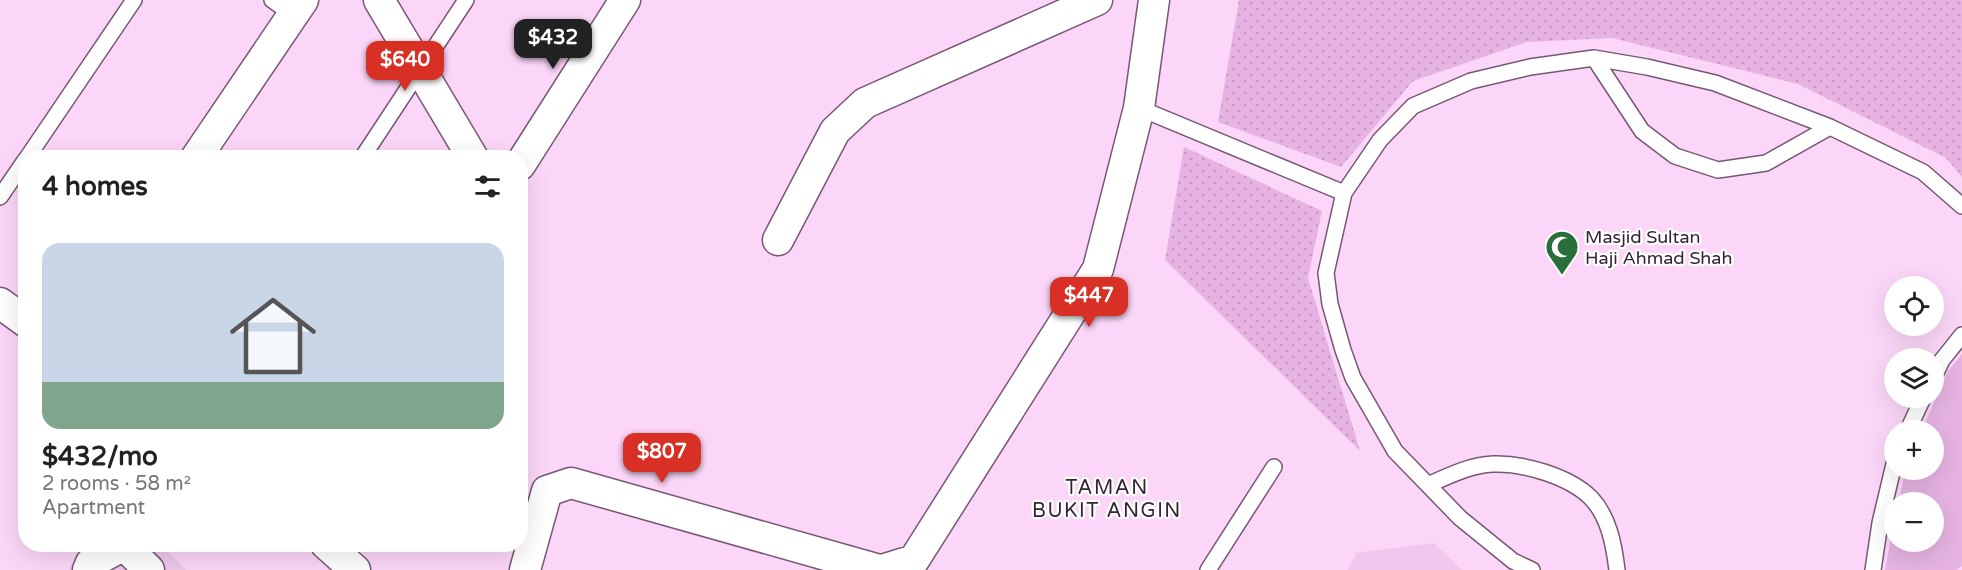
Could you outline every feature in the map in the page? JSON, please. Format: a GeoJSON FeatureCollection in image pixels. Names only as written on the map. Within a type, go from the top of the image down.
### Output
{"type":"FeatureCollection","features":[{"type":"Feature","properties":{"kind":"street"},"geometry":{"type":"LineString","coordinates":[[379,0],[468,150]]}},
{"type":"Feature","properties":{"kind":"street"},"geometry":{"type":"LineString","coordinates":[[528,152],[625,0]]}},
{"type":"Feature","properties":{"kind":"street"},"geometry":{"type":"LineString","coordinates":[[778,240],[835,131],[865,103],[1097,0]]}},
{"type":"Feature","properties":{"kind":"street"},"geometry":{"type":"LineString","coordinates":[[525,570],[547,491],[571,483],[881,570],[914,560],[1098,269],[1139,108],[1154,0]]}},
{"type":"Feature","properties":{"kind":"street"},"geometry":{"type":"LineString","coordinates":[[201,150],[289,5]]}},
{"type":"Feature","properties":{"kind":"street"},"geometry":{"type":"LineString","coordinates":[[0,303],[18,316]]}},
{"type":"Feature","properties":{"kind":"street"},"geometry":{"type":"LineString","coordinates":[[88,570],[91,563],[111,552]]}},
{"type":"Feature","properties":{"kind":"street"},"geometry":{"type":"LineString","coordinates":[[131,552],[149,570]]}},
{"type":"Feature","properties":{"kind":"street"},"geometry":{"type":"LineString","coordinates":[[335,552],[355,570]]}},
{"type":"Feature","properties":{"kind":"lane"},"geometry":{"type":"LineString","coordinates":[[31,150],[134,0]]}},
{"type":"Feature","properties":{"kind":"lane"},"geometry":{"type":"LineString","coordinates":[[367,150],[466,0]]}},
{"type":"Feature","properties":{"kind":"lane"},"geometry":{"type":"LineString","coordinates":[[1594,58],[1642,131],[1675,156],[1718,170],[1766,163],[1830,127]]}},
{"type":"Feature","properties":{"kind":"lane"},"geometry":{"type":"LineString","coordinates":[[1532,570],[1514,561],[1460,518],[1395,452],[1353,378],[1342,350],[1330,304],[1326,273],[1344,193],[1380,140],[1413,106],[1471,81],[1530,67],[1594,58],[1647,67],[1715,83],[1830,127],[1923,172],[1962,206]]}},
{"type":"Feature","properties":{"kind":"lane"},"geometry":{"type":"LineString","coordinates":[[1139,108],[1344,193]]}},
{"type":"Feature","properties":{"kind":"lane"},"geometry":{"type":"LineString","coordinates":[[0,197],[18,170]]}},
{"type":"Feature","properties":{"kind":"lane"},"geometry":{"type":"LineString","coordinates":[[1944,358],[1962,335]]}},
{"type":"Feature","properties":{"kind":"lane"},"geometry":{"type":"LineString","coordinates":[[1428,485],[1458,472],[1492,464],[1531,467],[1565,481],[1590,498],[1602,514],[1614,543],[1617,570]]}},
{"type":"Feature","properties":{"kind":"lane"},"geometry":{"type":"LineString","coordinates":[[1208,570],[1274,467]]}},
{"type":"Feature","properties":{"kind":"lane"},"geometry":{"type":"LineString","coordinates":[[1874,570],[1880,523],[1890,480]]}},
{"type":"Feature","properties":{"kind":"shaded area"},"geometry":{"type":"Polygon","coordinates":[[[1239,0],[1962,0],[1962,177],[1946,158],[1798,84],[1612,38],[1527,42],[1413,81],[1341,167],[1218,122],[1239,0]]]}},
{"type":"Feature","properties":{"kind":"shaded area"},"geometry":{"type":"Polygon","coordinates":[[[1184,147],[1322,211],[1308,278],[1360,451],[1165,260],[1184,147]]]}},
{"type":"Feature","properties":{"kind":"shaded area"},"geometry":{"type":"Polygon","coordinates":[[[1962,354],[1962,566],[1957,570],[1885,570],[1888,552],[1944,552],[1944,492],[1901,492],[1903,480],[1944,480],[1944,420],[1926,420],[1932,408],[1944,408],[1944,380],[1948,371],[1962,354]]]}},
{"type":"Feature","properties":{"kind":"shaded area"},"geometry":{"type":"Polygon","coordinates":[[[1434,543],[1462,570],[1348,570],[1356,553],[1434,543]]]}},
{"type":"Feature","properties":{"kind":"shaded area"},"geometry":{"type":"Polygon","coordinates":[[[79,552],[169,552],[186,570],[69,570],[75,555],[79,552]]]}},
{"type":"Feature","properties":{"kind":"place","name":"Masjid Sultan Haji Ahmad Shah"},"geometry":{"type":"Point","coordinates":[1562,276]}},
{"type":"Feature","properties":{"kind":"district","name":"TAMAN BUKIT ANGIN"},"geometry":{"type":"Point","coordinates":[1107,498]}}]}
